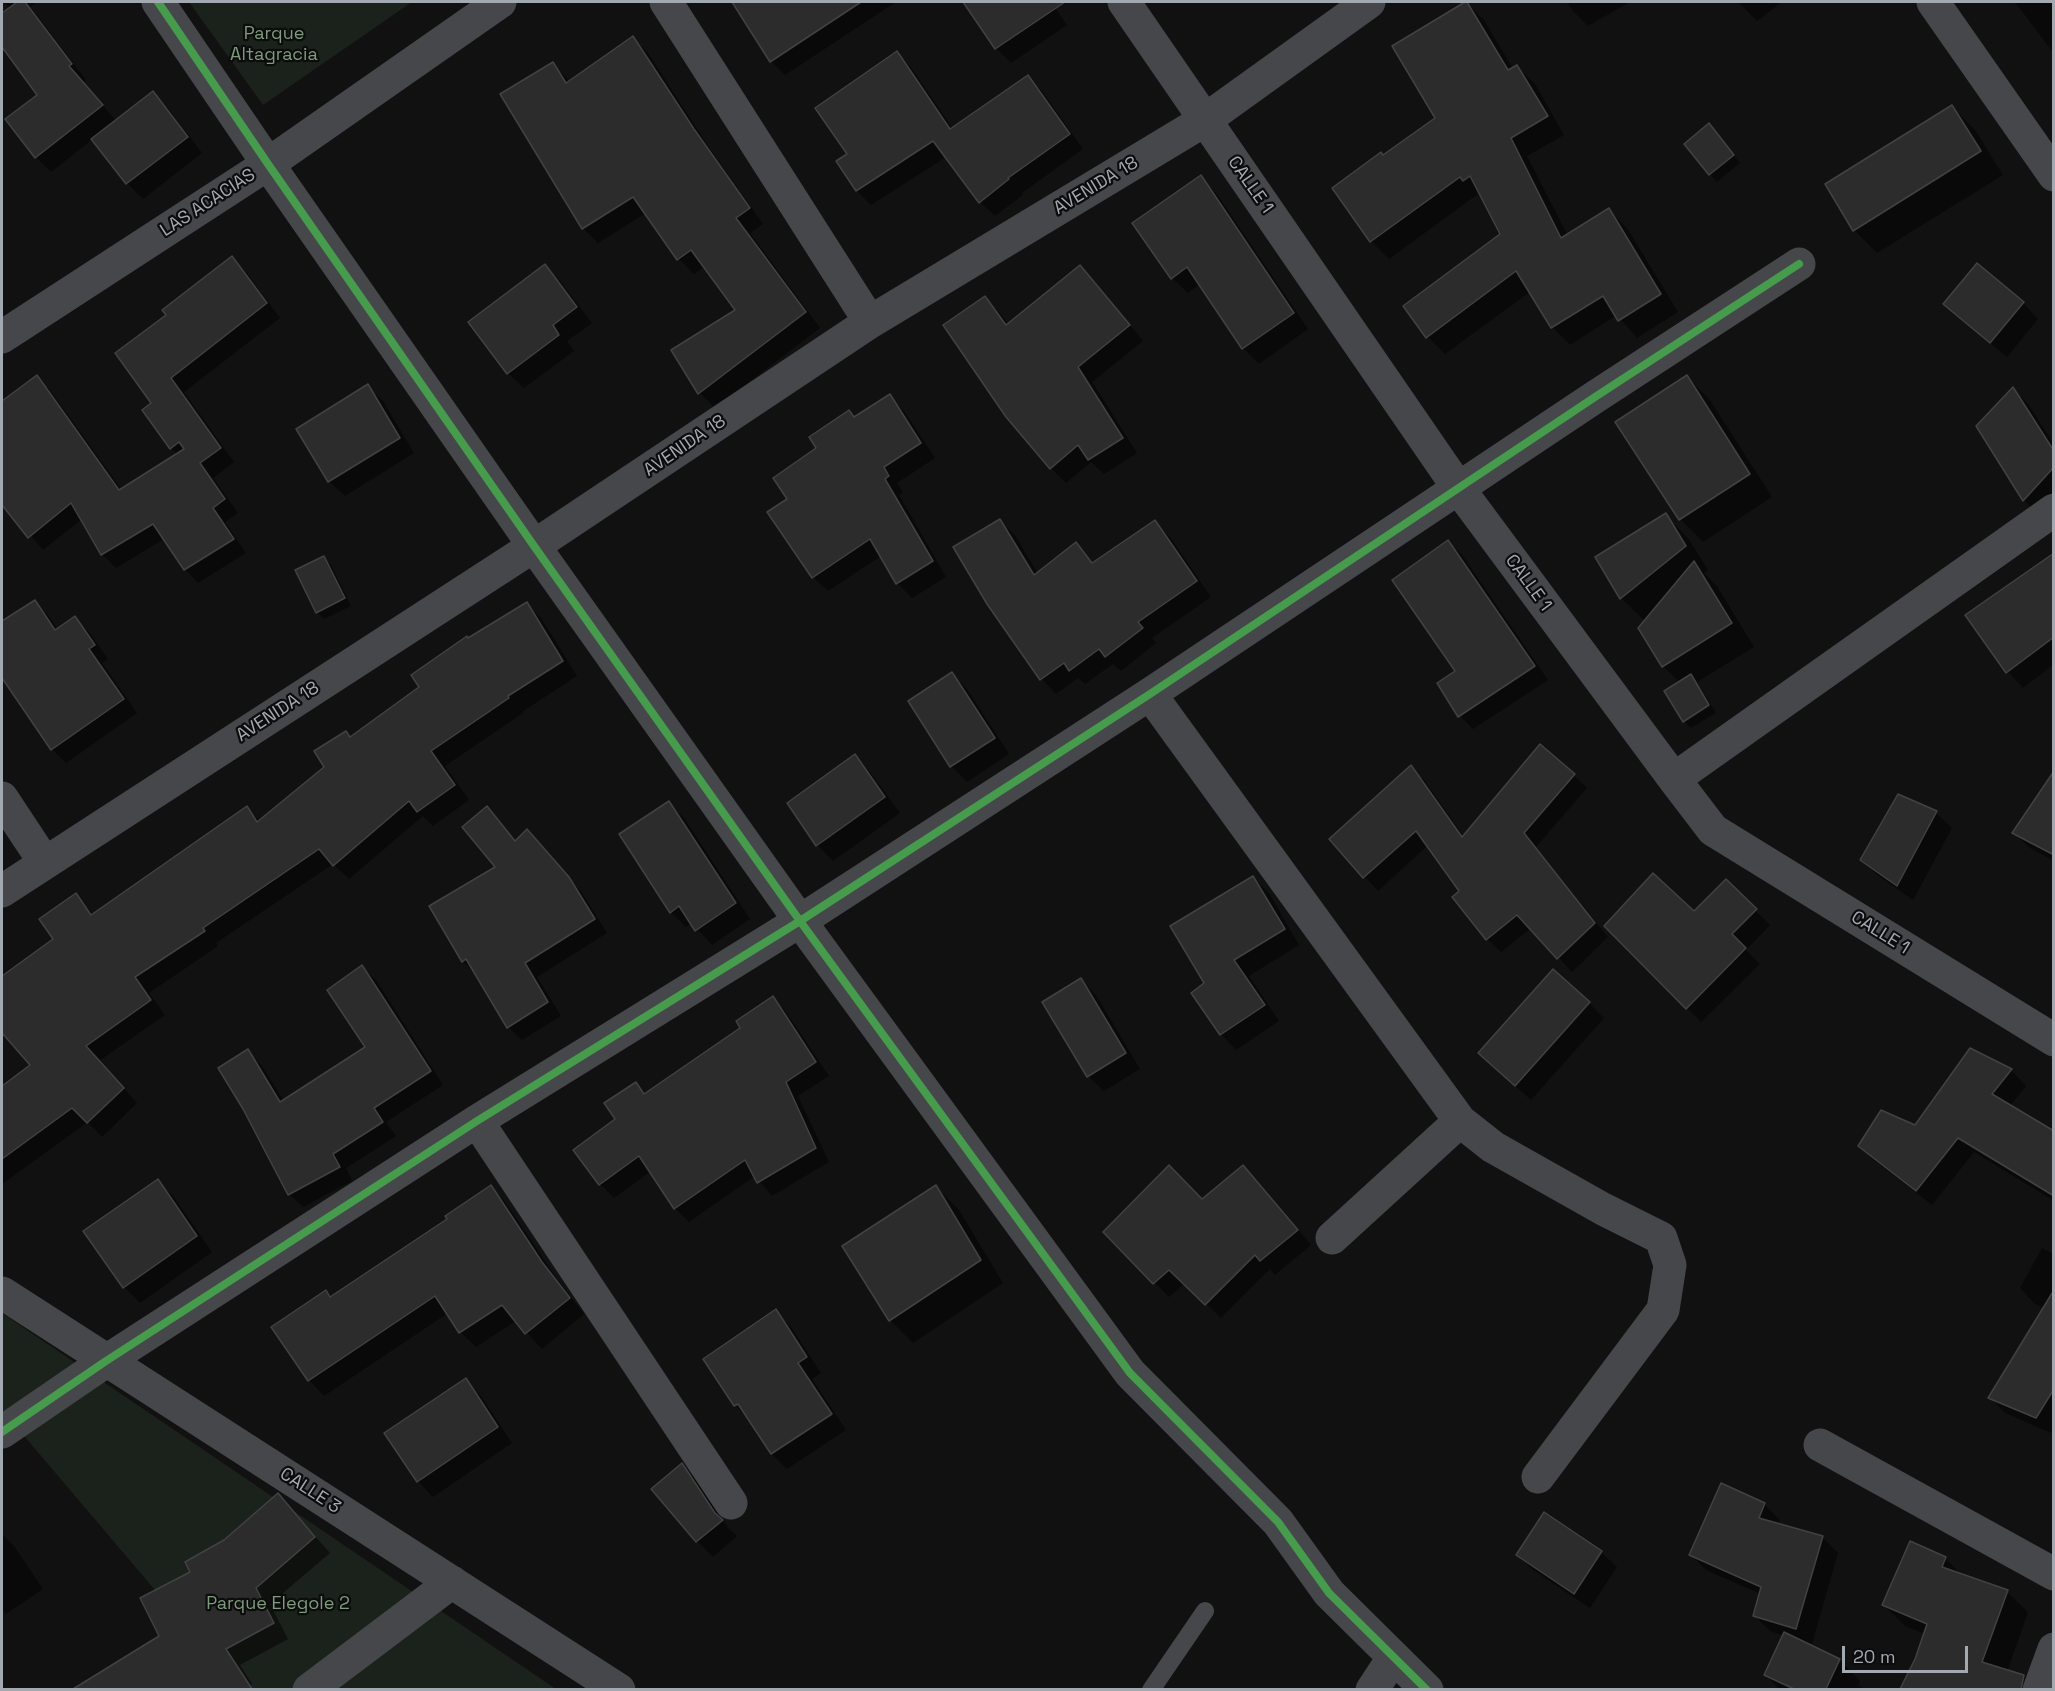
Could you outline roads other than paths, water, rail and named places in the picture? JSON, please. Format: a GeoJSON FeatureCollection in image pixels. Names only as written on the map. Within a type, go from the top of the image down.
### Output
{"type":"FeatureCollection","features":[{"type":"Feature","properties":{"kind":"street"},"geometry":{"type":"LineString","coordinates":[[158,2],[534,546],[800,921],[1130,1372],[1278,1522],[1329,1593],[1427,1689]]}},
{"type":"Feature","properties":{"kind":"street","name":"LAS ACACIAS"},"geometry":{"type":"LineString","coordinates":[[2,337],[268,164],[500,2]]}},
{"type":"Feature","properties":{"kind":"street"},"geometry":{"type":"LineString","coordinates":[[666,2],[870,322]]}},
{"type":"Feature","properties":{"kind":"street","name":"CALLE 1"},"geometry":{"type":"LineString","coordinates":[[1124,2],[1459,489],[1713,830],[2054,1040]]}},
{"type":"Feature","properties":{"kind":"street","name":"AVENIDA 18"},"geometry":{"type":"LineString","coordinates":[[2,891],[534,546],[870,322],[1205,120],[1369,2]]}},
{"type":"Feature","properties":{"kind":"street"},"geometry":{"type":"LineString","coordinates":[[1933,2],[2054,175]]}},
{"type":"Feature","properties":{"kind":"street"},"geometry":{"type":"LineString","coordinates":[[2,1432],[106,1361],[477,1121],[800,921],[1150,694],[1595,397],[1799,264]]}},
{"type":"Feature","properties":{"kind":"street"},"geometry":{"type":"LineString","coordinates":[[1674,779],[2054,510]]}},
{"type":"Feature","properties":{"kind":"street"},"geometry":{"type":"LineString","coordinates":[[1150,694],[1460,1121],[1493,1147],[1603,1209],[1661,1238],[1670,1265],[1663,1310],[1538,1477]]}},
{"type":"Feature","properties":{"kind":"street"},"geometry":{"type":"LineString","coordinates":[[2,798],[45,863]]}},
{"type":"Feature","properties":{"kind":"street"},"geometry":{"type":"LineString","coordinates":[[477,1121],[731,1503]]}},
{"type":"Feature","properties":{"kind":"street"},"geometry":{"type":"LineString","coordinates":[[1332,1238],[1460,1121]]}},
{"type":"Feature","properties":{"kind":"street","name":"CALLE 3"},"geometry":{"type":"LineString","coordinates":[[2,1293],[619,1689]]}},
{"type":"Feature","properties":{"kind":"street"},"geometry":{"type":"LineString","coordinates":[[1820,1445],[2054,1574]]}},
{"type":"Feature","properties":{"kind":"street"},"geometry":{"type":"LineString","coordinates":[[309,1689],[452,1582]]}},
{"type":"Feature","properties":{"kind":"street"},"geometry":{"type":"LineString","coordinates":[[2039,1689],[2054,1649]]}},
{"type":"Feature","properties":{"kind":"street"},"geometry":{"type":"LineString","coordinates":[[1372,1689],[1394,1658]]}},
{"type":"Feature","properties":{"kind":"lane"},"geometry":{"type":"LineString","coordinates":[[1151,1689],[1205,1611]]}},
{"type":"Feature","properties":{"kind":"park label","name":"Parque Altagracia"},"geometry":{"type":"Point","coordinates":[274,44]}},
{"type":"Feature","properties":{"kind":"park label","name":"Parque Elegole 2"},"geometry":{"type":"Point","coordinates":[278,1604]}}]}
